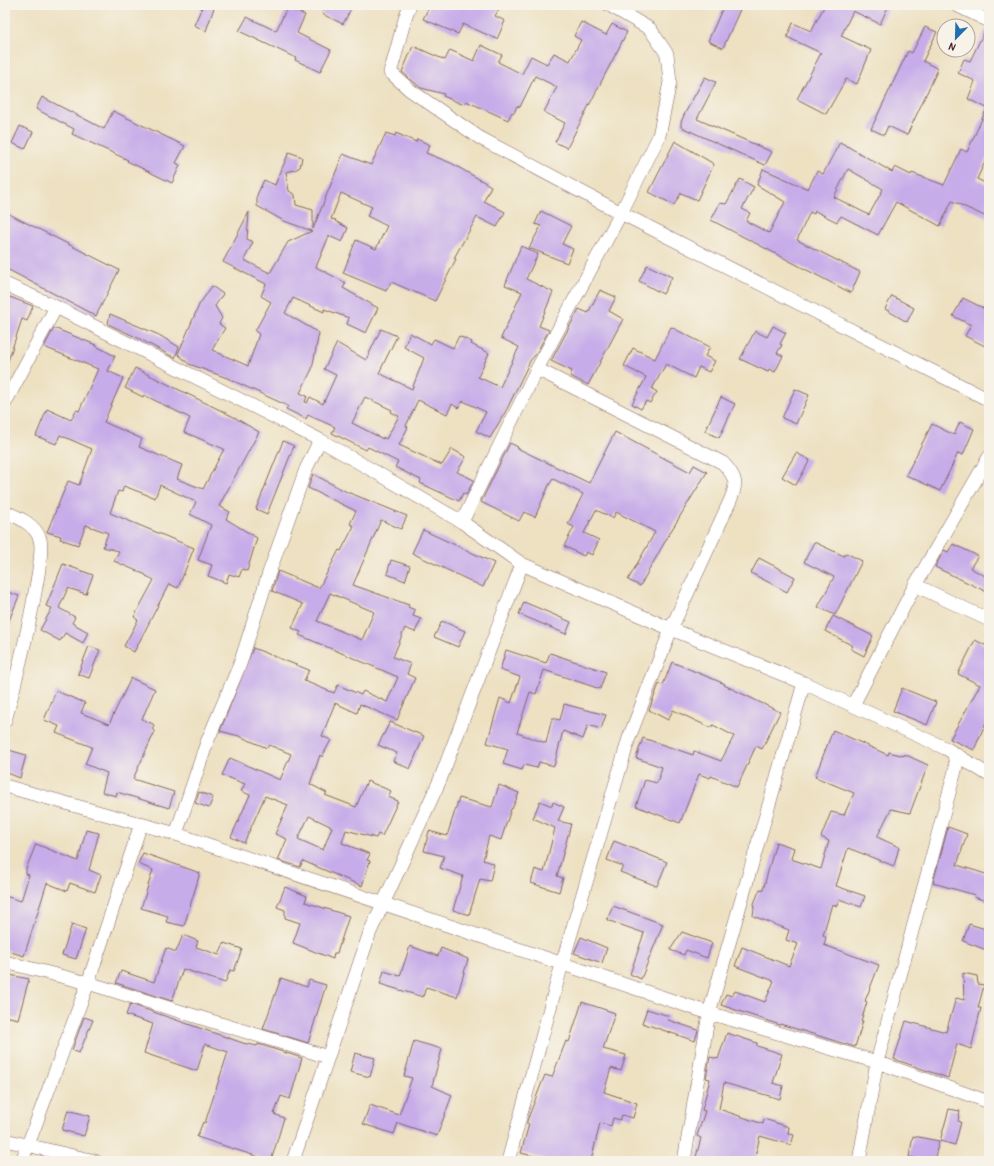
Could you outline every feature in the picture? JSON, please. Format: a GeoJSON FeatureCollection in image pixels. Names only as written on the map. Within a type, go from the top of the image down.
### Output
{"type":"FeatureCollection","features":[{"type":"Feature","properties":{"kind":"street"},"geometry":{"type":"LineString","coordinates":[[410,5],[401,27],[398,49],[390,72],[410,90],[480,138],[621,213],[989,400]]}},
{"type":"Feature","properties":{"kind":"street"},"geometry":{"type":"LineString","coordinates":[[462,522],[537,369],[621,213],[659,136],[670,82],[666,54],[650,29],[610,5]]}},
{"type":"Feature","properties":{"kind":"street"},"geometry":{"type":"LineString","coordinates":[[959,6],[989,21]]}},
{"type":"Feature","properties":{"kind":"street"},"geometry":{"type":"LineString","coordinates":[[5,284],[56,307],[320,440],[462,522],[522,564],[671,629],[804,683],[853,705],[942,746],[989,775]]}},
{"type":"Feature","properties":{"kind":"street"},"geometry":{"type":"LineString","coordinates":[[5,403],[56,307]]}},
{"type":"Feature","properties":{"kind":"street"},"geometry":{"type":"LineString","coordinates":[[508,1161],[562,964],[629,738],[671,629],[734,492],[736,482],[731,472],[723,463],[537,369]]}},
{"type":"Feature","properties":{"kind":"street"},"geometry":{"type":"LineString","coordinates":[[176,834],[207,742],[240,664],[306,469],[320,440]]}},
{"type":"Feature","properties":{"kind":"street"},"geometry":{"type":"LineString","coordinates":[[853,705],[915,584],[989,457]]}},
{"type":"Feature","properties":{"kind":"street"},"geometry":{"type":"LineString","coordinates":[[5,512],[21,518],[32,526],[40,539],[39,567],[28,632],[5,721]]}},
{"type":"Feature","properties":{"kind":"street"},"geometry":{"type":"LineString","coordinates":[[292,1161],[370,932],[440,780],[522,564]]}},
{"type":"Feature","properties":{"kind":"street"},"geometry":{"type":"LineString","coordinates":[[915,584],[989,620]]}},
{"type":"Feature","properties":{"kind":"street"},"geometry":{"type":"LineString","coordinates":[[684,1161],[708,1013],[804,683]]}},
{"type":"Feature","properties":{"kind":"street"},"geometry":{"type":"LineString","coordinates":[[859,1161],[877,1062],[956,767],[954,754]]}},
{"type":"Feature","properties":{"kind":"street"},"geometry":{"type":"LineString","coordinates":[[5,786],[176,834],[708,1013],[877,1062],[989,1102]]}},
{"type":"Feature","properties":{"kind":"street"},"geometry":{"type":"LineString","coordinates":[[22,1161],[88,983],[141,824]]}},
{"type":"Feature","properties":{"kind":"street"},"geometry":{"type":"LineString","coordinates":[[5,962],[88,983],[328,1057]]}},
{"type":"Feature","properties":{"kind":"street"},"geometry":{"type":"LineString","coordinates":[[5,1140],[96,1161]]}},
{"type":"Feature","properties":{"kind":"building"},"geometry":{"type":"Polygon","coordinates":[[[203,5],[215,5],[206,31],[194,25],[203,5]]]}},
{"type":"Feature","properties":{"kind":"building"},"geometry":{"type":"Polygon","coordinates":[[[325,5],[353,5],[343,24],[322,14],[325,5]]]}},
{"type":"Feature","properties":{"kind":"building"},"geometry":{"type":"Polygon","coordinates":[[[430,5],[491,5],[499,9],[495,16],[505,21],[497,39],[463,24],[458,34],[423,19],[430,5]]]}},
{"type":"Feature","properties":{"kind":"building"},"geometry":{"type":"Polygon","coordinates":[[[724,5],[742,5],[723,48],[708,41],[724,5]]]}},
{"type":"Feature","properties":{"kind":"building"},"geometry":{"type":"Polygon","coordinates":[[[825,5],[889,5],[880,24],[853,11],[841,36],[871,50],[857,84],[846,79],[826,114],[797,99],[821,53],[787,37],[793,23],[811,31],[825,5]]]}},
{"type":"Feature","properties":{"kind":"building"},"geometry":{"type":"Polygon","coordinates":[[[287,8],[305,15],[297,33],[331,50],[320,72],[295,60],[296,58],[239,31],[247,17],[276,31],[287,8]]]}},
{"type":"Feature","properties":{"kind":"building"},"geometry":{"type":"Polygon","coordinates":[[[581,22],[606,35],[612,24],[627,32],[567,148],[555,142],[565,123],[544,112],[557,87],[535,76],[520,107],[517,106],[514,113],[512,112],[508,120],[466,101],[464,105],[443,96],[444,94],[421,88],[402,72],[413,46],[445,60],[450,50],[474,61],[481,45],[502,55],[498,62],[522,74],[531,56],[547,64],[554,53],[570,61],[581,40],[574,36],[581,22]]]}},
{"type":"Feature","properties":{"kind":"building"},"geometry":{"type":"Polygon","coordinates":[[[925,27],[936,32],[923,61],[938,69],[907,135],[888,126],[884,135],[871,129],[908,51],[912,53],[925,27]]]}},
{"type":"Feature","properties":{"kind":"building"},"geometry":{"type":"Polygon","coordinates":[[[986,28],[989,29],[989,153],[977,179],[989,185],[989,218],[952,201],[940,226],[896,202],[878,235],[841,216],[837,222],[815,211],[814,214],[810,212],[797,240],[860,272],[851,293],[711,220],[720,203],[726,204],[740,179],[754,187],[742,209],[750,213],[746,221],[769,233],[785,202],[757,185],[763,169],[808,189],[817,171],[823,174],[840,142],[892,172],[895,167],[911,175],[912,173],[944,185],[961,149],[967,152],[987,108],[968,99],[975,81],[958,73],[964,59],[970,61],[971,58],[976,58],[976,49],[986,28]],[[848,169],[834,197],[869,215],[883,189],[848,169]]]}},
{"type":"Feature","properties":{"kind":"building"},"geometry":{"type":"Polygon","coordinates":[[[705,77],[716,82],[697,119],[772,152],[765,165],[681,127],[681,122],[685,113],[705,77]]]}},
{"type":"Feature","properties":{"kind":"building"},"geometry":{"type":"Polygon","coordinates":[[[42,97],[104,129],[113,111],[185,146],[176,163],[180,165],[172,183],[127,161],[128,160],[72,134],[74,129],[36,109],[42,97]]]}},
{"type":"Feature","properties":{"kind":"building"},"geometry":{"type":"Polygon","coordinates":[[[20,126],[33,132],[25,149],[12,143],[20,126]]]}},
{"type":"Feature","properties":{"kind":"building"},"geometry":{"type":"Polygon","coordinates":[[[386,133],[395,136],[396,133],[416,142],[417,139],[430,145],[426,153],[451,163],[491,186],[484,201],[505,212],[497,227],[477,217],[454,258],[456,259],[435,301],[391,282],[386,291],[343,273],[356,240],[376,249],[387,226],[367,216],[372,207],[341,193],[331,219],[336,220],[335,221],[348,228],[342,242],[329,236],[316,267],[346,283],[343,288],[378,308],[366,333],[347,324],[349,318],[324,309],[324,312],[293,298],[285,313],[319,333],[312,369],[300,393],[307,396],[305,402],[307,403],[310,397],[323,404],[336,375],[324,369],[337,343],[366,360],[381,329],[397,336],[379,373],[412,389],[424,358],[404,347],[410,333],[431,344],[434,339],[453,348],[459,336],[489,353],[478,377],[500,387],[519,347],[501,338],[522,292],[505,285],[521,246],[538,254],[526,279],[553,292],[539,326],[549,330],[536,354],[530,361],[507,409],[490,438],[476,431],[486,412],[463,401],[458,408],[452,404],[447,414],[418,400],[406,426],[408,427],[399,445],[442,465],[452,449],[466,457],[457,472],[474,480],[466,495],[463,493],[459,501],[420,483],[421,480],[395,467],[398,462],[368,447],[366,450],[332,433],[335,427],[308,415],[306,419],[286,409],[288,406],[227,378],[189,364],[178,354],[199,305],[212,286],[223,294],[215,306],[222,318],[219,324],[225,328],[212,350],[248,366],[259,334],[255,331],[271,302],[261,296],[266,284],[223,262],[249,212],[247,239],[253,242],[244,260],[270,273],[288,242],[312,231],[284,221],[257,206],[257,195],[264,180],[275,185],[289,152],[302,157],[300,167],[286,172],[289,191],[295,195],[296,205],[313,210],[313,229],[343,154],[371,165],[386,133]],[[365,397],[352,423],[383,439],[383,437],[386,439],[399,416],[391,412],[392,410],[365,397]]]}},
{"type":"Feature","properties":{"kind":"building"},"geometry":{"type":"Polygon","coordinates":[[[675,141],[714,164],[697,200],[681,193],[674,205],[649,192],[675,141]]]}},
{"type":"Feature","properties":{"kind":"building"},"geometry":{"type":"Polygon","coordinates":[[[541,211],[571,226],[562,244],[573,249],[567,263],[529,248],[541,226],[535,224],[541,211]]]}},
{"type":"Feature","properties":{"kind":"building"},"geometry":{"type":"Polygon","coordinates":[[[5,212],[119,270],[96,316],[5,268],[5,212]]]}},
{"type":"Feature","properties":{"kind":"building"},"geometry":{"type":"Polygon","coordinates":[[[647,265],[672,277],[663,294],[639,281],[647,265]]]}},
{"type":"Feature","properties":{"kind":"building"},"geometry":{"type":"Polygon","coordinates":[[[600,290],[616,297],[609,311],[623,319],[588,385],[570,376],[572,371],[551,361],[579,309],[588,313],[600,290]]]}},
{"type":"Feature","properties":{"kind":"building"},"geometry":{"type":"Polygon","coordinates":[[[892,296],[914,308],[907,322],[885,309],[892,296]]]}},
{"type":"Feature","properties":{"kind":"building"},"geometry":{"type":"Polygon","coordinates":[[[5,297],[9,299],[10,297],[33,306],[27,321],[22,319],[7,364],[5,363],[5,297]]]}},
{"type":"Feature","properties":{"kind":"building"},"geometry":{"type":"Polygon","coordinates":[[[963,298],[989,311],[989,338],[985,346],[965,336],[971,325],[953,316],[963,298]]]}},
{"type":"Feature","properties":{"kind":"building"},"geometry":{"type":"Polygon","coordinates":[[[110,314],[159,335],[179,347],[175,358],[108,324],[110,314]]]}},
{"type":"Feature","properties":{"kind":"building"},"geometry":{"type":"Polygon","coordinates":[[[773,326],[786,333],[780,344],[782,345],[777,353],[783,356],[775,372],[769,369],[768,372],[740,359],[755,331],[767,337],[773,326]]]}},
{"type":"Feature","properties":{"kind":"building"},"geometry":{"type":"Polygon","coordinates":[[[671,327],[710,347],[705,356],[715,361],[709,372],[699,367],[694,378],[666,364],[652,389],[657,392],[650,403],[646,401],[641,409],[632,404],[646,377],[624,366],[633,348],[655,359],[671,327]]]}},
{"type":"Feature","properties":{"kind":"building"},"geometry":{"type":"Polygon","coordinates":[[[54,328],[96,345],[115,356],[108,371],[123,378],[104,422],[142,439],[139,447],[182,465],[177,479],[203,489],[224,449],[184,432],[190,418],[144,395],[143,397],[125,388],[135,368],[232,416],[259,432],[219,506],[230,512],[226,519],[257,538],[247,571],[242,569],[239,577],[229,574],[226,583],[208,576],[212,565],[198,560],[211,525],[190,514],[196,502],[160,485],[155,498],[124,486],[122,492],[118,491],[110,513],[194,548],[178,588],[169,584],[134,652],[124,646],[138,620],[134,617],[154,580],[114,561],[119,551],[103,547],[108,533],[86,525],[78,545],[60,539],[61,536],[47,532],[68,481],[79,485],[92,449],[60,435],[56,444],[36,436],[47,409],[71,420],[76,410],[79,411],[98,369],[44,347],[54,328]]]}},
{"type":"Feature","properties":{"kind":"building"},"geometry":{"type":"Polygon","coordinates":[[[795,389],[809,395],[796,424],[782,418],[795,389]]]}},
{"type":"Feature","properties":{"kind":"building"},"geometry":{"type":"Polygon","coordinates":[[[721,397],[735,404],[719,438],[705,431],[721,397]]]}},
{"type":"Feature","properties":{"kind":"building"},"geometry":{"type":"Polygon","coordinates":[[[960,422],[974,429],[963,455],[958,453],[940,491],[906,475],[932,424],[954,435],[960,422]]]}},
{"type":"Feature","properties":{"kind":"building"},"geometry":{"type":"Polygon","coordinates":[[[615,432],[690,472],[694,465],[707,472],[640,586],[628,580],[655,532],[616,512],[613,518],[596,510],[584,533],[599,540],[592,555],[586,552],[584,556],[564,546],[574,527],[568,524],[583,494],[553,479],[535,517],[524,512],[519,521],[481,502],[510,443],[518,447],[517,448],[589,483],[615,432]]]}},
{"type":"Feature","properties":{"kind":"building"},"geometry":{"type":"Polygon","coordinates":[[[283,441],[294,446],[267,514],[256,509],[283,441]]]}},
{"type":"Feature","properties":{"kind":"building"},"geometry":{"type":"Polygon","coordinates":[[[796,453],[810,460],[796,485],[782,477],[796,453]]]}},
{"type":"Feature","properties":{"kind":"building"},"geometry":{"type":"Polygon","coordinates":[[[313,474],[345,491],[407,516],[401,529],[381,520],[353,585],[409,605],[408,607],[415,610],[413,616],[421,619],[415,632],[405,628],[393,657],[411,664],[407,674],[415,678],[397,720],[360,704],[357,713],[335,703],[322,736],[331,740],[322,757],[320,755],[310,784],[327,793],[325,795],[356,807],[367,781],[391,791],[388,797],[398,801],[382,836],[378,834],[376,838],[346,830],[342,843],[370,854],[367,860],[370,861],[362,886],[303,861],[300,867],[278,860],[287,839],[275,834],[288,805],[265,796],[244,843],[231,837],[250,795],[241,791],[245,784],[222,775],[230,758],[280,780],[291,754],[269,745],[267,748],[239,736],[220,731],[253,648],[309,670],[304,681],[334,693],[338,685],[361,695],[363,691],[387,702],[398,677],[299,635],[301,632],[292,628],[303,604],[272,591],[278,571],[319,588],[339,550],[341,551],[354,526],[350,524],[356,511],[308,488],[313,474]],[[330,593],[317,621],[362,640],[374,612],[330,593]],[[309,816],[298,839],[323,850],[332,827],[309,816]]]}},
{"type":"Feature","properties":{"kind":"building"},"geometry":{"type":"Polygon","coordinates":[[[423,530],[494,563],[483,587],[412,553],[423,530]]]}},
{"type":"Feature","properties":{"kind":"building"},"geometry":{"type":"Polygon","coordinates":[[[814,542],[844,556],[846,553],[862,561],[835,615],[818,607],[834,577],[804,562],[814,542]]]}},
{"type":"Feature","properties":{"kind":"building"},"geometry":{"type":"Polygon","coordinates":[[[953,544],[978,556],[970,568],[989,578],[989,593],[935,567],[944,550],[948,552],[953,544]]]}},
{"type":"Feature","properties":{"kind":"building"},"geometry":{"type":"Polygon","coordinates":[[[759,558],[795,577],[787,592],[751,573],[759,558]]]}},
{"type":"Feature","properties":{"kind":"building"},"geometry":{"type":"Polygon","coordinates":[[[391,560],[410,566],[405,581],[387,574],[391,560]]]}},
{"type":"Feature","properties":{"kind":"building"},"geometry":{"type":"Polygon","coordinates":[[[63,564],[93,575],[86,594],[68,588],[59,608],[75,617],[72,623],[88,632],[83,643],[65,633],[60,641],[40,630],[52,608],[46,606],[63,564]]]}},
{"type":"Feature","properties":{"kind":"building"},"geometry":{"type":"Polygon","coordinates":[[[5,591],[19,596],[6,628],[5,628],[5,591]]]}},
{"type":"Feature","properties":{"kind":"building"},"geometry":{"type":"Polygon","coordinates":[[[524,602],[571,622],[566,634],[519,614],[524,602]]]}},
{"type":"Feature","properties":{"kind":"building"},"geometry":{"type":"Polygon","coordinates":[[[833,616],[873,636],[864,656],[851,649],[853,646],[825,631],[833,616]]]}},
{"type":"Feature","properties":{"kind":"building"},"geometry":{"type":"Polygon","coordinates":[[[442,621],[465,631],[458,647],[434,637],[442,621]]]}},
{"type":"Feature","properties":{"kind":"building"},"geometry":{"type":"Polygon","coordinates":[[[975,640],[989,647],[989,715],[974,750],[950,739],[980,685],[958,674],[975,640]]]}},
{"type":"Feature","properties":{"kind":"building"},"geometry":{"type":"Polygon","coordinates":[[[89,646],[100,650],[89,678],[78,674],[89,646]]]}},
{"type":"Feature","properties":{"kind":"building"},"geometry":{"type":"Polygon","coordinates":[[[506,650],[546,663],[550,653],[606,672],[600,689],[544,670],[536,694],[530,692],[517,733],[546,743],[552,718],[560,720],[564,704],[606,715],[601,729],[588,725],[583,739],[563,731],[554,766],[539,762],[537,768],[524,765],[522,770],[503,764],[508,749],[487,743],[500,698],[511,703],[520,677],[500,670],[506,650]]]}},
{"type":"Feature","properties":{"kind":"building"},"geometry":{"type":"Polygon","coordinates":[[[672,662],[725,684],[724,685],[780,712],[762,749],[756,746],[737,787],[711,776],[710,778],[699,774],[680,823],[636,806],[645,780],[657,783],[662,767],[636,758],[643,738],[693,755],[694,751],[721,761],[734,736],[713,725],[711,728],[673,710],[668,720],[649,710],[659,684],[663,685],[672,662]]]}},
{"type":"Feature","properties":{"kind":"building"},"geometry":{"type":"Polygon","coordinates":[[[131,678],[155,689],[142,719],[153,724],[154,726],[152,729],[155,731],[133,779],[174,792],[169,808],[117,792],[116,796],[102,792],[107,773],[85,764],[92,747],[56,733],[59,726],[44,720],[56,691],[85,703],[81,713],[109,724],[131,678]]]}},
{"type":"Feature","properties":{"kind":"building"},"geometry":{"type":"Polygon","coordinates":[[[902,688],[936,702],[927,725],[893,711],[902,688]]]}},
{"type":"Feature","properties":{"kind":"building"},"geometry":{"type":"Polygon","coordinates":[[[390,722],[424,736],[410,769],[393,761],[397,753],[378,745],[390,722]]]}},
{"type":"Feature","properties":{"kind":"building"},"geometry":{"type":"Polygon","coordinates":[[[833,730],[888,755],[889,752],[904,756],[904,754],[928,765],[910,813],[891,809],[877,837],[899,847],[894,866],[848,848],[836,886],[865,896],[861,907],[839,899],[837,906],[832,904],[823,935],[826,937],[824,945],[879,965],[865,1001],[867,1002],[861,1021],[863,1021],[855,1047],[780,1025],[721,1005],[726,994],[732,996],[735,991],[765,1002],[774,981],[735,966],[742,947],[789,966],[798,944],[786,940],[789,930],[753,916],[753,906],[760,889],[763,890],[776,842],[794,848],[791,859],[821,869],[829,841],[821,837],[831,812],[844,815],[854,793],[815,777],[833,730]]]}},
{"type":"Feature","properties":{"kind":"building"},"geometry":{"type":"Polygon","coordinates":[[[9,750],[26,755],[20,778],[5,772],[9,750]]]}},
{"type":"Feature","properties":{"kind":"building"},"geometry":{"type":"Polygon","coordinates":[[[499,785],[519,793],[511,809],[501,840],[489,836],[483,860],[494,864],[490,881],[480,879],[469,915],[453,910],[463,876],[440,868],[444,856],[424,851],[429,831],[447,836],[459,798],[492,807],[499,785]]]}},
{"type":"Feature","properties":{"kind":"building"},"geometry":{"type":"Polygon","coordinates":[[[199,792],[213,797],[209,808],[195,803],[199,792]]]}},
{"type":"Feature","properties":{"kind":"building"},"geometry":{"type":"Polygon","coordinates":[[[540,801],[552,806],[553,802],[564,807],[558,821],[571,824],[557,876],[563,878],[559,892],[531,883],[535,869],[544,872],[555,828],[533,818],[540,801]]]}},
{"type":"Feature","properties":{"kind":"building"},"geometry":{"type":"Polygon","coordinates":[[[948,827],[967,834],[957,865],[989,875],[989,902],[974,897],[975,895],[933,883],[948,827]]]}},
{"type":"Feature","properties":{"kind":"building"},"geometry":{"type":"Polygon","coordinates":[[[86,830],[99,833],[89,870],[101,875],[95,892],[70,883],[67,891],[47,883],[24,956],[5,950],[5,896],[21,901],[29,875],[26,874],[26,869],[36,844],[78,861],[86,830]]]}},
{"type":"Feature","properties":{"kind":"building"},"geometry":{"type":"Polygon","coordinates":[[[614,841],[667,862],[657,886],[620,872],[623,866],[607,860],[614,841]]]}},
{"type":"Feature","properties":{"kind":"building"},"geometry":{"type":"Polygon","coordinates":[[[143,853],[200,873],[184,926],[166,922],[168,916],[141,908],[153,870],[138,864],[143,853]]]}},
{"type":"Feature","properties":{"kind":"building"},"geometry":{"type":"Polygon","coordinates":[[[285,887],[307,896],[305,902],[349,916],[337,953],[334,953],[333,959],[293,943],[300,923],[285,918],[285,910],[277,907],[285,887]]]}},
{"type":"Feature","properties":{"kind":"building"},"geometry":{"type":"Polygon","coordinates":[[[613,906],[663,924],[641,979],[630,974],[644,933],[607,920],[613,906]]]}},
{"type":"Feature","properties":{"kind":"building"},"geometry":{"type":"Polygon","coordinates":[[[72,924],[86,929],[76,959],[62,955],[72,924]]]}},
{"type":"Feature","properties":{"kind":"building"},"geometry":{"type":"Polygon","coordinates":[[[969,924],[989,930],[989,951],[963,941],[969,924]]]}},
{"type":"Feature","properties":{"kind":"building"},"geometry":{"type":"Polygon","coordinates":[[[682,932],[712,943],[707,958],[686,950],[684,955],[670,950],[682,932]]]}},
{"type":"Feature","properties":{"kind":"building"},"geometry":{"type":"Polygon","coordinates":[[[183,935],[198,941],[196,947],[219,955],[224,943],[242,949],[234,971],[230,970],[225,983],[183,969],[172,1001],[116,983],[121,971],[154,982],[166,948],[176,952],[183,935]]]}},
{"type":"Feature","properties":{"kind":"building"},"geometry":{"type":"Polygon","coordinates":[[[581,937],[607,948],[602,963],[574,953],[581,937]]]}},
{"type":"Feature","properties":{"kind":"building"},"geometry":{"type":"Polygon","coordinates":[[[410,946],[438,956],[441,948],[468,959],[457,997],[426,987],[423,997],[380,984],[384,971],[400,976],[410,946]]]}},
{"type":"Feature","properties":{"kind":"building"},"geometry":{"type":"Polygon","coordinates":[[[963,973],[977,976],[978,984],[984,985],[978,1008],[981,1008],[971,1049],[957,1044],[948,1078],[894,1059],[906,1021],[946,1032],[956,998],[964,1000],[963,973]]]}},
{"type":"Feature","properties":{"kind":"building"},"geometry":{"type":"Polygon","coordinates":[[[5,974],[29,979],[18,1019],[5,1016],[5,974]]]}},
{"type":"Feature","properties":{"kind":"building"},"geometry":{"type":"Polygon","coordinates":[[[281,978],[307,987],[309,980],[326,985],[308,1043],[263,1029],[281,978]]]}},
{"type":"Feature","properties":{"kind":"building"},"geometry":{"type":"Polygon","coordinates":[[[582,1002],[615,1013],[603,1049],[626,1055],[621,1071],[611,1068],[604,1092],[637,1103],[633,1118],[622,1115],[620,1120],[613,1118],[611,1126],[600,1123],[591,1161],[552,1161],[521,1153],[529,1124],[527,1124],[527,1121],[545,1075],[552,1077],[566,1041],[569,1042],[582,1002]]]}},
{"type":"Feature","properties":{"kind":"building"},"geometry":{"type":"Polygon","coordinates":[[[130,1004],[243,1043],[257,1046],[258,1044],[302,1058],[290,1099],[281,1096],[274,1114],[284,1118],[271,1161],[197,1137],[203,1122],[205,1123],[228,1052],[205,1044],[197,1071],[144,1053],[153,1024],[126,1015],[130,1004]]]}},
{"type":"Feature","properties":{"kind":"building"},"geometry":{"type":"Polygon","coordinates":[[[647,1009],[669,1016],[668,1020],[698,1030],[695,1041],[642,1023],[647,1009]]]}},
{"type":"Feature","properties":{"kind":"building"},"geometry":{"type":"Polygon","coordinates":[[[84,1017],[93,1020],[79,1053],[72,1050],[84,1017]]]}},
{"type":"Feature","properties":{"kind":"building"},"geometry":{"type":"Polygon","coordinates":[[[727,1033],[757,1043],[757,1046],[782,1054],[773,1083],[783,1086],[780,1099],[724,1083],[719,1109],[763,1124],[764,1119],[789,1127],[788,1133],[794,1135],[791,1145],[760,1136],[754,1161],[695,1161],[701,1138],[697,1136],[705,1111],[702,1110],[710,1079],[706,1078],[710,1057],[718,1059],[727,1033]]]}},
{"type":"Feature","properties":{"kind":"building"},"geometry":{"type":"Polygon","coordinates":[[[414,1041],[442,1049],[432,1086],[452,1095],[437,1136],[398,1123],[394,1134],[363,1124],[370,1105],[399,1115],[412,1078],[404,1076],[414,1041]]]}},
{"type":"Feature","properties":{"kind":"building"},"geometry":{"type":"Polygon","coordinates":[[[355,1053],[375,1058],[370,1077],[350,1072],[355,1053]]]}},
{"type":"Feature","properties":{"kind":"building"},"geometry":{"type":"Polygon","coordinates":[[[949,1109],[960,1111],[958,1121],[961,1122],[955,1145],[940,1141],[949,1109]]]}},
{"type":"Feature","properties":{"kind":"building"},"geometry":{"type":"Polygon","coordinates":[[[68,1110],[90,1116],[84,1136],[62,1130],[68,1110]]]}},
{"type":"Feature","properties":{"kind":"building"},"geometry":{"type":"Polygon","coordinates":[[[913,1136],[939,1141],[934,1161],[909,1157],[913,1136]]]}}]}
